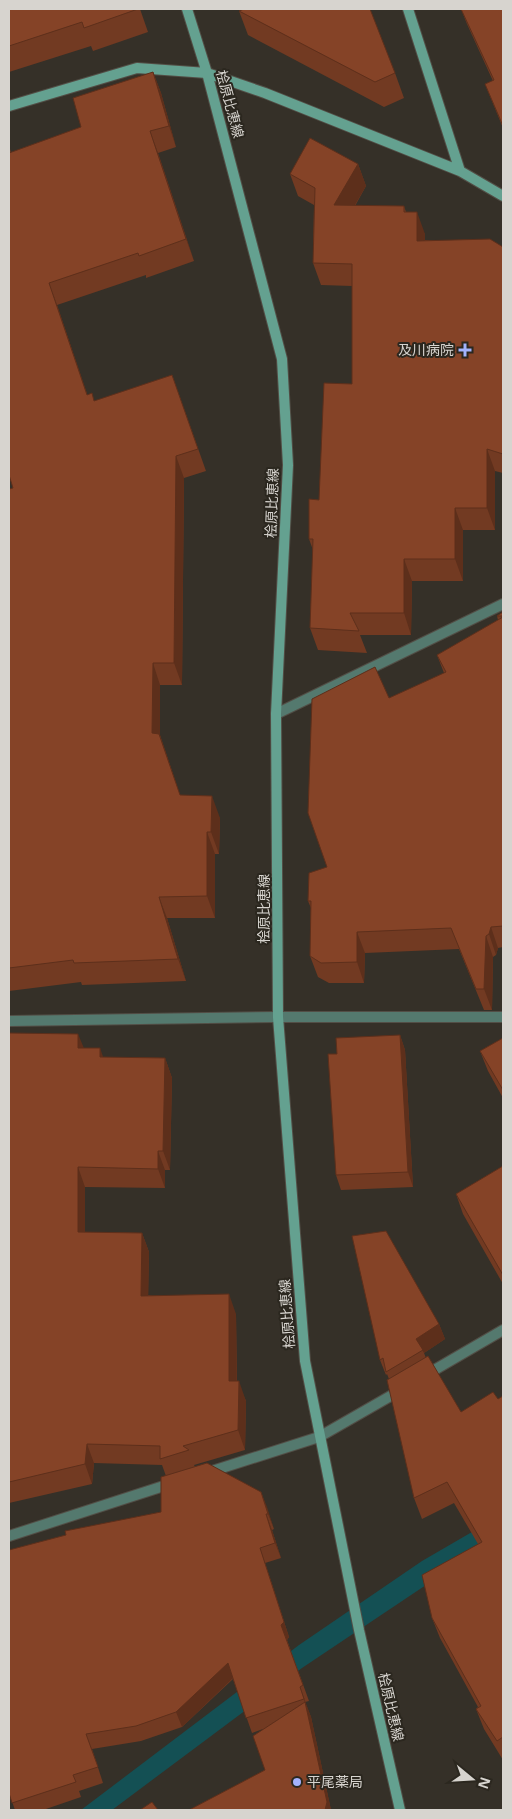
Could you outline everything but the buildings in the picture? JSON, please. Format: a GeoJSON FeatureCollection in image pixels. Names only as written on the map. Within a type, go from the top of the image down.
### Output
{"type":"FeatureCollection","features":[{"type":"Feature","properties":{"kind":"main road","name":"桧原比恵線"},"geometry":{"type":"LineString","coordinates":[[187,9],[207,73],[282,359],[288,465],[276,714],[278,1017],[305,1361],[359,1630],[400,1810]]}},
{"type":"Feature","properties":{"kind":"main road"},"geometry":{"type":"LineString","coordinates":[[408,9],[460,171]]}},
{"type":"Feature","properties":{"kind":"main road"},"geometry":{"type":"LineString","coordinates":[[9,106],[137,68],[207,73],[265,93],[460,171],[503,196]]}},
{"type":"Feature","properties":{"kind":"street"},"geometry":{"type":"LineString","coordinates":[[276,714],[503,604]]}},
{"type":"Feature","properties":{"kind":"street"},"geometry":{"type":"LineString","coordinates":[[9,1021],[278,1017],[503,1017]]}},
{"type":"Feature","properties":{"kind":"street"},"geometry":{"type":"LineString","coordinates":[[9,1536],[319,1437],[503,1330]]}},
{"type":"Feature","properties":{"kind":"water"},"geometry":{"type":"Polygon","coordinates":[[[503,1514],[503,1538],[426,1585],[302,1668],[112,1810],[81,1810],[299,1645],[422,1561],[503,1514]]]}},
{"type":"Feature","properties":{"kind":"place","name":"及川病院"},"geometry":{"type":"Point","coordinates":[465,350]}},
{"type":"Feature","properties":{"kind":"place","name":"平尾薬局"},"geometry":{"type":"Point","coordinates":[297,1782]}}]}
